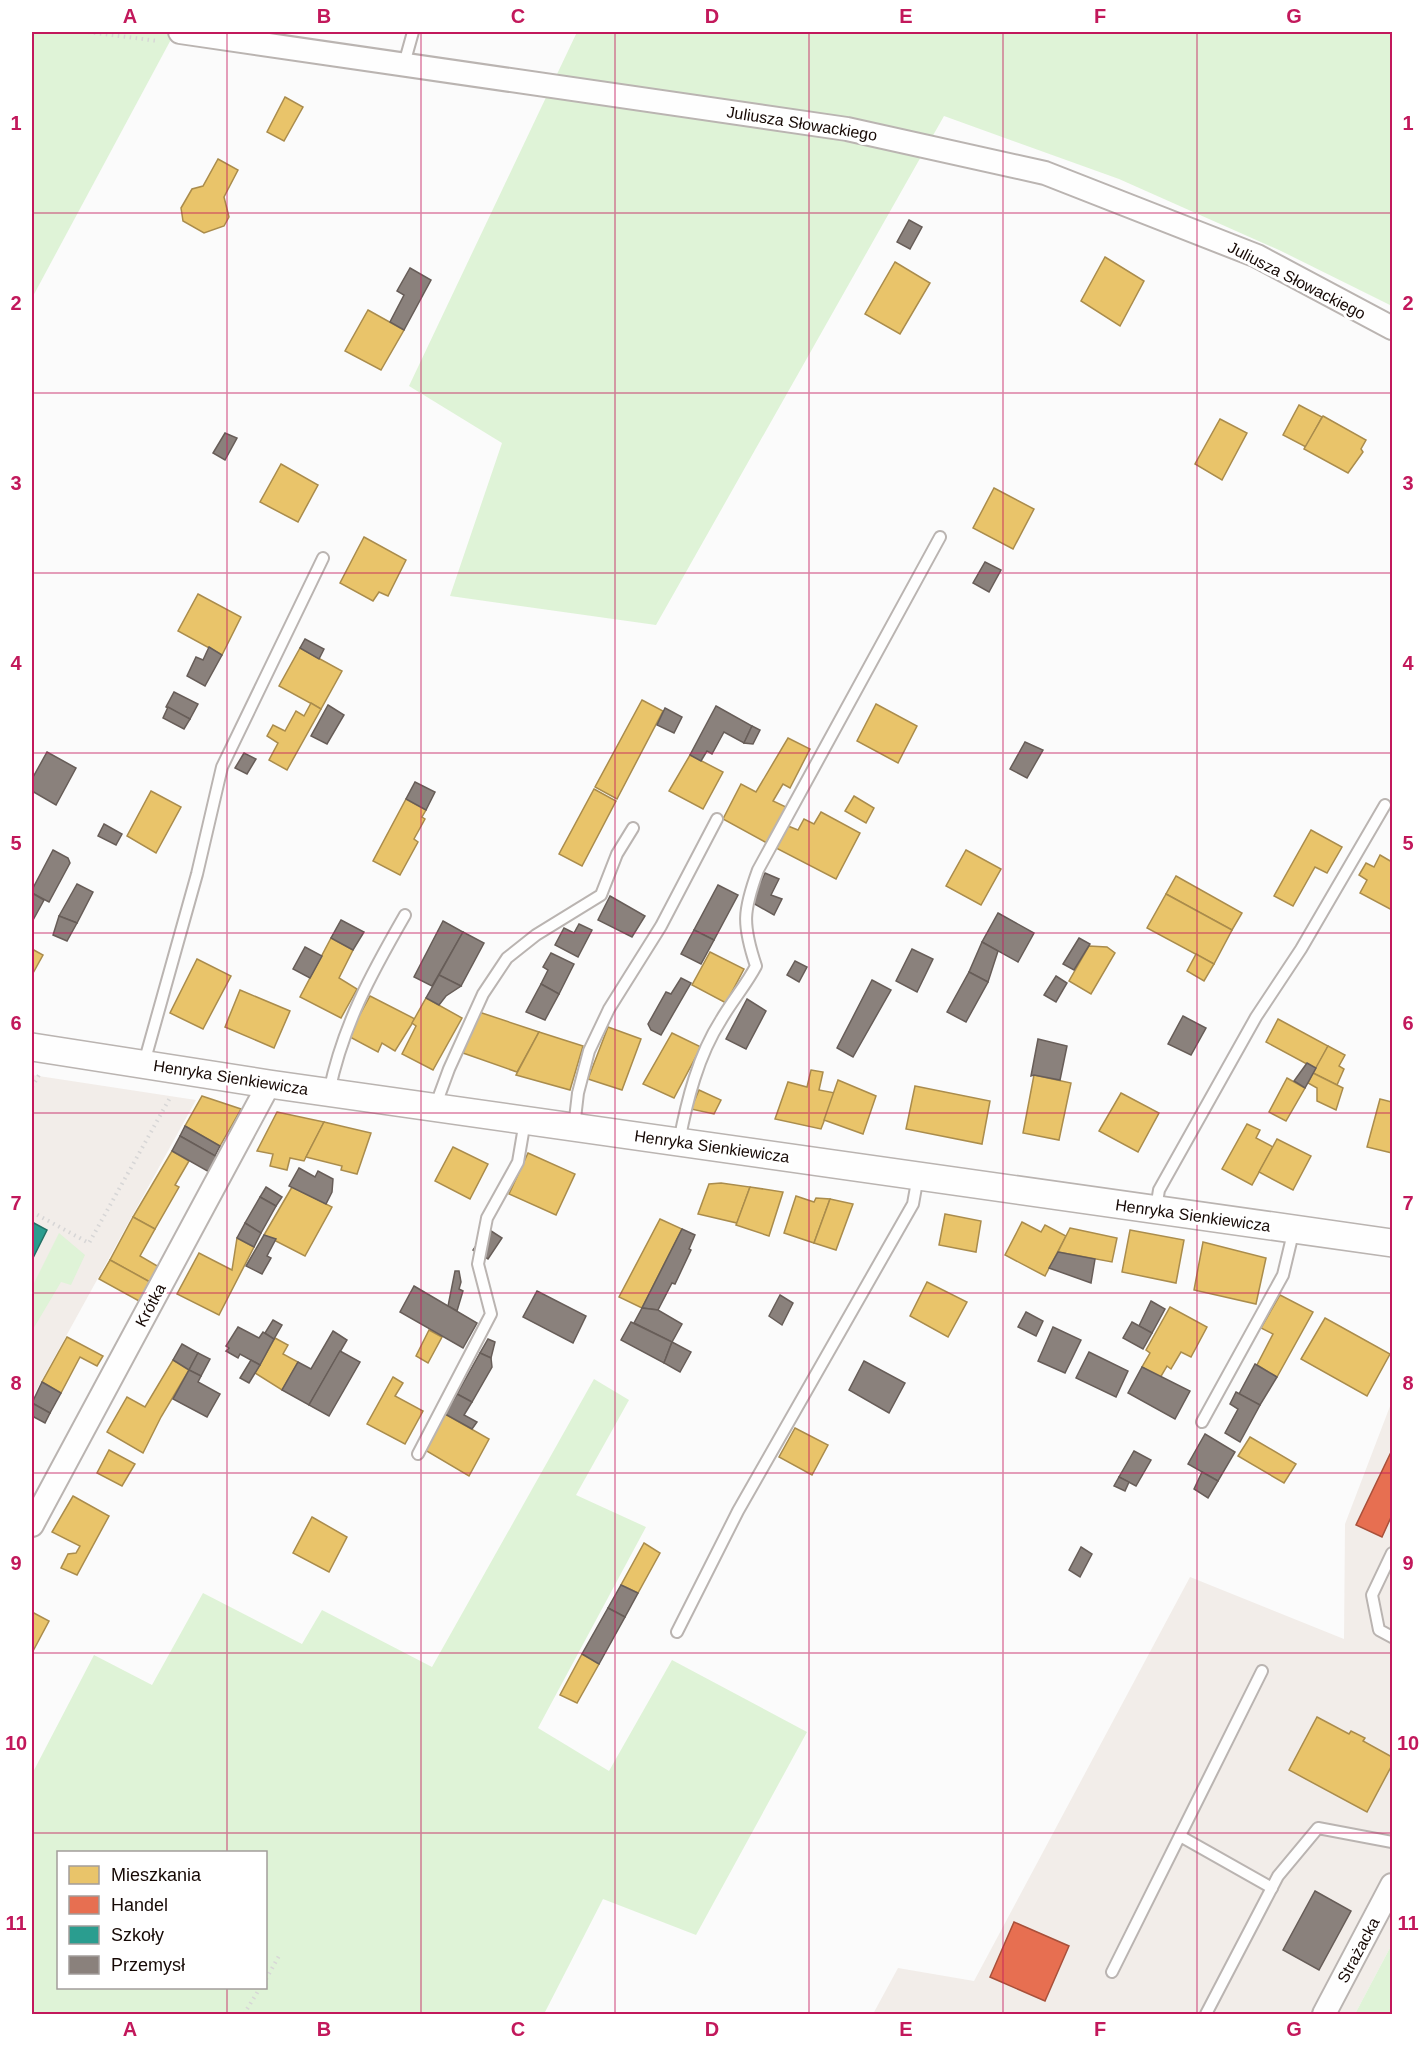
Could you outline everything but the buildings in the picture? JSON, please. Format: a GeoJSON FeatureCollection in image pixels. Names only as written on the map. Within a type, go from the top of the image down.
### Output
{"type":"FeatureCollection","features":[{"type":"Feature","properties":{"kind":"street","name":"Juliusza Słowackiego"},"geometry":{"type":"LineString","coordinates":[[175,37],[404,64],[848,129],[1045,173],[1257,256],[1392,328]]}},
{"type":"Feature","properties":{"kind":"street","name":"Henryka Sienkiewicza"},"geometry":{"type":"LineString","coordinates":[[32,1047],[269,1084],[1392,1243]]}},
{"type":"Feature","properties":{"kind":"street","name":"Krótka"},"geometry":{"type":"LineString","coordinates":[[32,1525],[269,1084]]}},
{"type":"Feature","properties":{"kind":"street","name":"Strażacka"},"geometry":{"type":"LineString","coordinates":[[1324,2014],[1392,1885]]}},
{"type":"Feature","properties":{"kind":"lane"},"geometry":{"type":"LineString","coordinates":[[404,64],[413,32]]}},
{"type":"Feature","properties":{"kind":"lane"},"geometry":{"type":"LineString","coordinates":[[679,1142],[687,1100],[704,1056],[720,1021],[743,990],[756,966],[747,937],[746,905],[758,870],[940,537]]}},
{"type":"Feature","properties":{"kind":"lane"},"geometry":{"type":"LineString","coordinates":[[144,1063],[197,874],[222,767],[323,558]]}},
{"type":"Feature","properties":{"kind":"lane"},"geometry":{"type":"LineString","coordinates":[[1155,1211],[1159,1190],[1256,1017],[1301,949],[1385,805]]}},
{"type":"Feature","properties":{"kind":"lane"},"geometry":{"type":"LineString","coordinates":[[574,1127],[578,1093],[589,1051],[609,1009],[661,926],[717,819]]}},
{"type":"Feature","properties":{"kind":"lane"},"geometry":{"type":"LineString","coordinates":[[435,1107],[448,1069],[483,994],[507,958],[536,935],[601,895],[617,854],[633,828]]}},
{"type":"Feature","properties":{"kind":"lane"},"geometry":{"type":"LineString","coordinates":[[329,1092],[338,1051],[354,1009],[405,915]]}},
{"type":"Feature","properties":{"kind":"lane"},"geometry":{"type":"LineString","coordinates":[[418,1454],[491,1314],[478,1264],[487,1218],[519,1162],[525,1120]]}},
{"type":"Feature","properties":{"kind":"lane"},"geometry":{"type":"LineString","coordinates":[[677,1632],[738,1511],[913,1204],[918,1176]]}},
{"type":"Feature","properties":{"kind":"lane"},"geometry":{"type":"LineString","coordinates":[[1202,1422],[1283,1275],[1294,1229]]}},
{"type":"Feature","properties":{"kind":"lane"},"geometry":{"type":"LineString","coordinates":[[1392,1553],[1372,1595],[1379,1630],[1392,1637]]}},
{"type":"Feature","properties":{"kind":"lane"},"geometry":{"type":"LineString","coordinates":[[1112,1972],[1262,1671]]}},
{"type":"Feature","properties":{"kind":"lane"},"geometry":{"type":"LineString","coordinates":[[1206,2014],[1278,1875],[1318,1828],[1392,1842]]}},
{"type":"Feature","properties":{"kind":"lane"},"geometry":{"type":"LineString","coordinates":[[1180,1836],[1272,1888]]}},
{"type":"Feature","properties":{"kind":"path"},"geometry":{"type":"LineString","coordinates":[[88,32],[175,37]]}},
{"type":"Feature","properties":{"kind":"path"},"geometry":{"type":"LineString","coordinates":[[32,1212],[89,1243],[172,1095]]}},
{"type":"Feature","properties":{"kind":"path"},"geometry":{"type":"LineString","coordinates":[[267,1977],[279,1956]]}},
{"type":"Feature","properties":{"kind":"path"},"geometry":{"type":"LineString","coordinates":[[244,2014],[259,1989]]}},
{"type":"Feature","properties":{"kind":"shaded area"},"geometry":{"type":"Polygon","coordinates":[[[32,1075],[196,1100],[32,1398],[32,1075]]]}},
{"type":"Feature","properties":{"kind":"shaded area"},"geometry":{"type":"Polygon","coordinates":[[[1392,1401],[1392,1944],[1355,2014],[873,2014],[898,1968],[974,1981],[1190,1577],[1344,1639],[1345,1524],[1392,1401]]]}},
{"type":"Feature","properties":{"kind":"green space"},"geometry":{"type":"Polygon","coordinates":[[[32,32],[175,32],[32,298],[32,32]]]}},
{"type":"Feature","properties":{"kind":"green space"},"geometry":{"type":"Polygon","coordinates":[[[577,32],[1392,32],[1392,306],[1279,250],[1119,179],[944,116],[656,625],[450,596],[502,443],[409,386],[577,32]]]}},
{"type":"Feature","properties":{"kind":"green space"},"geometry":{"type":"Polygon","coordinates":[[[59,1233],[85,1255],[71,1285],[61,1282],[32,1331],[32,1287],[59,1233]]]}},
{"type":"Feature","properties":{"kind":"green space"},"geometry":{"type":"Polygon","coordinates":[[[594,1379],[629,1400],[576,1495],[646,1527],[538,1728],[609,1771],[672,1660],[807,1732],[696,1935],[603,1899],[544,2014],[32,2014],[32,1774],[94,1655],[152,1685],[203,1593],[302,1644],[322,1610],[432,1667],[594,1379]]]}},
{"type":"Feature","properties":{"kind":"green space"},"geometry":{"type":"Polygon","coordinates":[[[1392,1944],[1392,2014],[1355,2014],[1392,1944]]]}}]}
